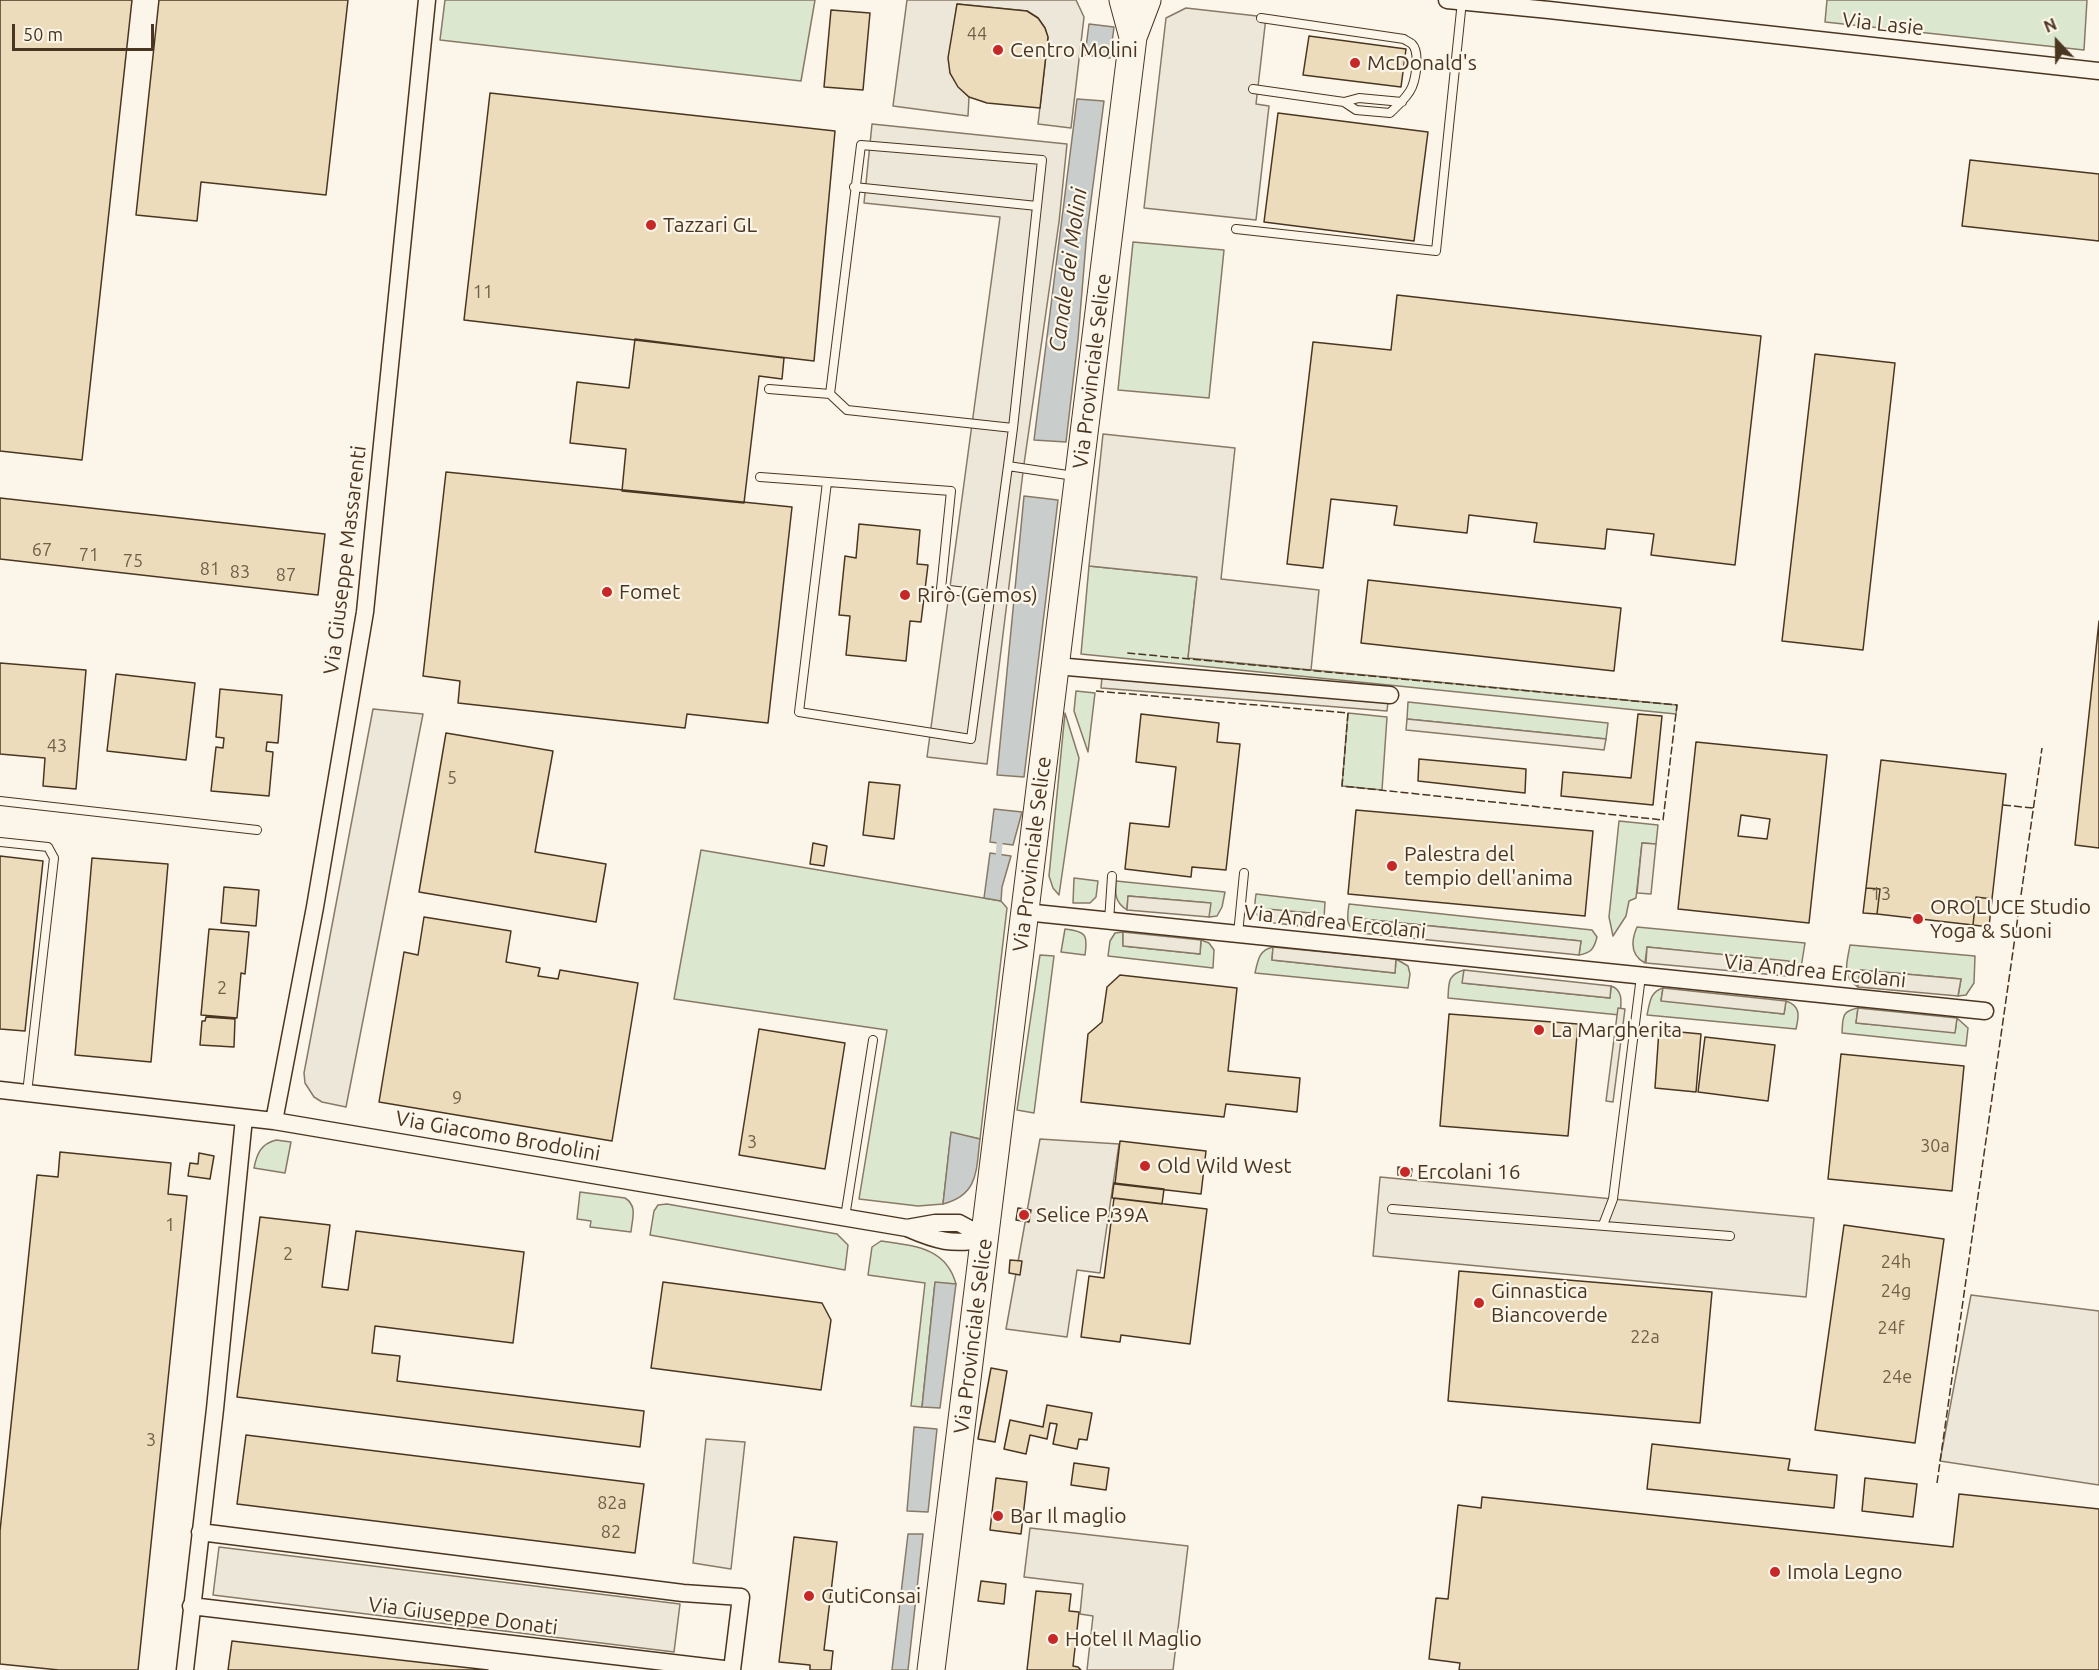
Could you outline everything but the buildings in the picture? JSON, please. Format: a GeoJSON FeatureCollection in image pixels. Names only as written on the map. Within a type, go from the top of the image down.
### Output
{"type":"FeatureCollection","features":[{"type":"Feature","properties":{"kind":"main road","name":"Via Provinciale Selice"},"geometry":{"type":"LineString","coordinates":[[1123,0],[1133,37]]}},
{"type":"Feature","properties":{"kind":"main road","name":"Via Provinciale Selice"},"geometry":{"type":"LineString","coordinates":[[931,1670],[981,1268],[976,1240],[989,1204],[1133,37],[1147,0]]}},
{"type":"Feature","properties":{"kind":"street","name":"Via Giuseppe Massarenti"},"geometry":{"type":"LineString","coordinates":[[274,1121],[315,907],[365,612],[427,0]]}},
{"type":"Feature","properties":{"kind":"street","name":"Via Lasie"},"geometry":{"type":"LineString","coordinates":[[1455,1],[1550,5],[2099,71]]}},
{"type":"Feature","properties":{"kind":"street"},"geometry":{"type":"LineString","coordinates":[[1056,666],[1390,695]]}},
{"type":"Feature","properties":{"kind":"street","name":"Via Andrea Ercolani"},"geometry":{"type":"LineString","coordinates":[[1025,912],[1985,1011]]}},
{"type":"Feature","properties":{"kind":"street","name":"Via Giacomo Brodolini"},"geometry":{"type":"LineString","coordinates":[[0,1090],[274,1121],[907,1228],[936,1240],[976,1240]]}},
{"type":"Feature","properties":{"kind":"street"},"geometry":{"type":"LineString","coordinates":[[185,1670],[244,1118]]}},
{"type":"Feature","properties":{"kind":"street"},"geometry":{"type":"LineString","coordinates":[[907,1228],[935,1223],[959,1224],[989,1204]]}},
{"type":"Feature","properties":{"kind":"street"},"geometry":{"type":"LineString","coordinates":[[959,1224],[976,1240]]}},
{"type":"Feature","properties":{"kind":"street","name":"Via Giuseppe Donati"},"geometry":{"type":"LineString","coordinates":[[191,1606],[732,1670],[741,1597],[683,1593],[200,1532]]}},
{"type":"Feature","properties":{"kind":"lane"},"geometry":{"type":"LineString","coordinates":[[1236,229],[1436,251],[1455,1]]}},
{"type":"Feature","properties":{"kind":"lane"},"geometry":{"type":"LineString","coordinates":[[1253,89],[1344,102],[1356,110],[1390,113],[1412,88],[1415,71],[1416,51],[1412,43],[1404,39],[1261,18]]}},
{"type":"Feature","properties":{"kind":"lane"},"geometry":{"type":"LineString","coordinates":[[827,482],[799,712],[971,739],[1013,428],[1042,160],[861,145],[830,394]]}},
{"type":"Feature","properties":{"kind":"lane"},"geometry":{"type":"LineString","coordinates":[[854,187],[1037,206]]}},
{"type":"Feature","properties":{"kind":"lane"},"geometry":{"type":"LineString","coordinates":[[770,389],[830,394],[847,410],[1013,428]]}},
{"type":"Feature","properties":{"kind":"lane"},"geometry":{"type":"LineString","coordinates":[[1008,466],[1079,477]]}},
{"type":"Feature","properties":{"kind":"lane"},"geometry":{"type":"LineString","coordinates":[[760,477],[951,491],[941,589],[991,595]]}},
{"type":"Feature","properties":{"kind":"lane"},"geometry":{"type":"LineString","coordinates":[[0,801],[257,830]]}},
{"type":"Feature","properties":{"kind":"lane"},"geometry":{"type":"LineString","coordinates":[[0,842],[48,847],[54,858],[27,1093]]}},
{"type":"Feature","properties":{"kind":"lane"},"geometry":{"type":"LineString","coordinates":[[1238,934],[1244,873]]}},
{"type":"Feature","properties":{"kind":"lane"},"geometry":{"type":"LineString","coordinates":[[1109,921],[1112,876]]}},
{"type":"Feature","properties":{"kind":"lane"},"geometry":{"type":"LineString","coordinates":[[1603,1225],[1613,1199],[1641,976]]}},
{"type":"Feature","properties":{"kind":"lane"},"geometry":{"type":"LineString","coordinates":[[845,1217],[873,1040]]}},
{"type":"Feature","properties":{"kind":"lane"},"geometry":{"type":"LineString","coordinates":[[1392,1209],[1730,1236]]}},
{"type":"Feature","properties":{"kind":"green space"},"geometry":{"type":"Polygon","coordinates":[[[445,0],[815,0],[801,81],[440,40],[445,0]]]}},
{"type":"Feature","properties":{"kind":"green space"},"geometry":{"type":"Polygon","coordinates":[[[1827,0],[2087,0],[2084,50],[1825,22],[1827,0]]]}},
{"type":"Feature","properties":{"kind":"green space"},"geometry":{"type":"Polygon","coordinates":[[[1133,242],[1224,250],[1209,398],[1118,390],[1133,242]]]}},
{"type":"Feature","properties":{"kind":"green space"},"geometry":{"type":"Polygon","coordinates":[[[1089,566],[1197,577],[1188,658],[1677,705],[1676,714],[1081,654],[1089,566]]]}},
{"type":"Feature","properties":{"kind":"green space"},"geometry":{"type":"Polygon","coordinates":[[[1076,691],[1095,693],[1088,752],[1074,711],[1076,691]]]}},
{"type":"Feature","properties":{"kind":"green space"},"geometry":{"type":"Polygon","coordinates":[[[1408,702],[1608,723],[1606,739],[1407,719],[1408,702]]]}},
{"type":"Feature","properties":{"kind":"green space"},"geometry":{"type":"Polygon","coordinates":[[[1065,713],[1079,758],[1059,895],[1053,888],[1049,876],[1065,713]]]}},
{"type":"Feature","properties":{"kind":"green space"},"geometry":{"type":"Polygon","coordinates":[[[1348,713],[1387,717],[1382,790],[1342,786],[1348,713]]]}},
{"type":"Feature","properties":{"kind":"green space"},"geometry":{"type":"Polygon","coordinates":[[[1619,821],[1658,825],[1656,844],[1642,843],[1636,898],[1629,901],[1626,916],[1613,936],[1609,917],[1619,821]]]}},
{"type":"Feature","properties":{"kind":"green space"},"geometry":{"type":"Polygon","coordinates":[[[701,850],[1001,901],[1007,908],[980,1139],[951,1133],[943,1204],[918,1206],[859,1199],[887,1030],[674,999],[701,850]]]}},
{"type":"Feature","properties":{"kind":"green space"},"geometry":{"type":"Polygon","coordinates":[[[1074,878],[1098,881],[1096,897],[1090,903],[1073,903],[1074,878]]]}},
{"type":"Feature","properties":{"kind":"green space"},"geometry":{"type":"Polygon","coordinates":[[[1116,881],[1225,892],[1222,907],[1217,916],[1209,917],[1210,903],[1128,896],[1127,910],[1117,898],[1116,881]]]}},
{"type":"Feature","properties":{"kind":"green space"},"geometry":{"type":"Polygon","coordinates":[[[1256,894],[1325,902],[1324,919],[1316,926],[1309,927],[1310,913],[1267,910],[1266,922],[1255,911],[1256,894]]]}},
{"type":"Feature","properties":{"kind":"green space"},"geometry":{"type":"Polygon","coordinates":[[[1349,904],[1592,930],[1597,937],[1591,950],[1579,955],[1581,941],[1362,919],[1360,933],[1349,925],[1349,904]]]}},
{"type":"Feature","properties":{"kind":"green space"},"geometry":{"type":"Polygon","coordinates":[[[1637,927],[1805,943],[1800,974],[1787,976],[1789,962],[1647,947],[1645,963],[1634,952],[1637,927]]]}},
{"type":"Feature","properties":{"kind":"green space"},"geometry":{"type":"Polygon","coordinates":[[[1065,929],[1084,935],[1085,955],[1061,952],[1065,929]]]}},
{"type":"Feature","properties":{"kind":"green space"},"geometry":{"type":"Polygon","coordinates":[[[1123,932],[1123,946],[1200,954],[1201,940],[1209,943],[1214,950],[1213,968],[1108,956],[1110,941],[1115,933],[1123,932]]]}},
{"type":"Feature","properties":{"kind":"green space"},"geometry":{"type":"Polygon","coordinates":[[[1850,945],[1975,956],[1974,983],[1966,995],[1958,996],[1961,979],[1860,970],[1858,987],[1847,974],[1850,945]]]}},
{"type":"Feature","properties":{"kind":"green space"},"geometry":{"type":"Polygon","coordinates":[[[1273,947],[1272,960],[1395,973],[1396,959],[1408,966],[1410,974],[1408,988],[1255,973],[1262,953],[1273,947]]]}},
{"type":"Feature","properties":{"kind":"green space"},"geometry":{"type":"Polygon","coordinates":[[[1040,955],[1054,956],[1034,1113],[1017,1110],[1040,955]]]}},
{"type":"Feature","properties":{"kind":"green space"},"geometry":{"type":"Polygon","coordinates":[[[1464,970],[1463,983],[1610,998],[1611,986],[1620,994],[1620,1015],[1448,998],[1452,977],[1464,970]]]}},
{"type":"Feature","properties":{"kind":"green space"},"geometry":{"type":"Polygon","coordinates":[[[1663,988],[1661,1000],[1784,1014],[1786,1001],[1797,1009],[1796,1029],[1647,1015],[1653,995],[1663,988]]]}},
{"type":"Feature","properties":{"kind":"green space"},"geometry":{"type":"Polygon","coordinates":[[[1858,1008],[1856,1023],[1955,1032],[1957,1018],[1968,1028],[1966,1046],[1842,1033],[1844,1016],[1848,1011],[1858,1008]]]}},
{"type":"Feature","properties":{"kind":"green space"},"geometry":{"type":"Polygon","coordinates":[[[276,1140],[291,1142],[285,1173],[254,1168],[260,1150],[276,1140]]]}},
{"type":"Feature","properties":{"kind":"green space"},"geometry":{"type":"Polygon","coordinates":[[[580,1192],[625,1198],[629,1201],[633,1209],[631,1232],[590,1227],[591,1221],[577,1219],[580,1192]]]}},
{"type":"Feature","properties":{"kind":"green space"},"geometry":{"type":"Polygon","coordinates":[[[667,1204],[837,1234],[848,1245],[845,1270],[650,1235],[654,1211],[658,1205],[667,1204]]]}},
{"type":"Feature","properties":{"kind":"green space"},"geometry":{"type":"Polygon","coordinates":[[[881,1241],[917,1247],[937,1255],[945,1262],[956,1284],[935,1283],[922,1407],[911,1406],[925,1283],[868,1275],[872,1247],[881,1241]]]}},
{"type":"Feature","properties":{"kind":"shaded area"},"geometry":{"type":"Polygon","coordinates":[[[907,0],[1076,0],[1084,17],[1071,128],[1038,124],[1048,38],[1038,18],[1027,11],[957,4],[950,73],[969,97],[968,116],[893,106],[907,0]]]}},
{"type":"Feature","properties":{"kind":"shaded area"},"geometry":{"type":"Polygon","coordinates":[[[1186,8],[1266,17],[1256,104],[1269,106],[1256,220],[1144,208],[1166,18],[1186,8]]]}},
{"type":"Feature","properties":{"kind":"shaded area"},"geometry":{"type":"Polygon","coordinates":[[[872,124],[1067,144],[1059,222],[1024,464],[987,764],[927,757],[1000,217],[864,203],[872,124]]]}},
{"type":"Feature","properties":{"kind":"shaded area"},"geometry":{"type":"Polygon","coordinates":[[[1103,434],[1235,448],[1221,579],[1319,590],[1311,670],[1188,658],[1197,577],[1089,566],[1103,434]]]}},
{"type":"Feature","properties":{"kind":"shaded area"},"geometry":{"type":"Polygon","coordinates":[[[1102,677],[1388,702],[1387,711],[1101,688],[1102,677]]]}},
{"type":"Feature","properties":{"kind":"shaded area"},"geometry":{"type":"Polygon","coordinates":[[[373,709],[423,714],[346,1107],[322,1102],[314,1097],[305,1083],[304,1073],[373,709]]]}},
{"type":"Feature","properties":{"kind":"shaded area"},"geometry":{"type":"Polygon","coordinates":[[[1407,719],[1606,739],[1604,750],[1406,730],[1407,719]]]}},
{"type":"Feature","properties":{"kind":"shaded area"},"geometry":{"type":"Polygon","coordinates":[[[1642,843],[1656,844],[1651,894],[1637,893],[1642,843]]]}},
{"type":"Feature","properties":{"kind":"shaded area"},"geometry":{"type":"Polygon","coordinates":[[[1128,896],[1211,903],[1209,917],[1127,910],[1128,896]]]}},
{"type":"Feature","properties":{"kind":"shaded area"},"geometry":{"type":"Polygon","coordinates":[[[1267,909],[1311,913],[1309,927],[1266,922],[1267,909]]]}},
{"type":"Feature","properties":{"kind":"shaded area"},"geometry":{"type":"Polygon","coordinates":[[[1361,919],[1581,941],[1579,955],[1360,933],[1361,919]]]}},
{"type":"Feature","properties":{"kind":"shaded area"},"geometry":{"type":"Polygon","coordinates":[[[1123,932],[1201,940],[1200,954],[1123,946],[1123,932]]]}},
{"type":"Feature","properties":{"kind":"shaded area"},"geometry":{"type":"Polygon","coordinates":[[[1273,947],[1396,959],[1395,973],[1272,960],[1273,947]]]}},
{"type":"Feature","properties":{"kind":"shaded area"},"geometry":{"type":"Polygon","coordinates":[[[1647,947],[1789,961],[1787,976],[1646,963],[1647,947]]]}},
{"type":"Feature","properties":{"kind":"shaded area"},"geometry":{"type":"Polygon","coordinates":[[[1464,970],[1611,986],[1610,998],[1462,983],[1464,970]]]}},
{"type":"Feature","properties":{"kind":"shaded area"},"geometry":{"type":"Polygon","coordinates":[[[1860,970],[1961,979],[1958,996],[1858,987],[1860,970]]]}},
{"type":"Feature","properties":{"kind":"shaded area"},"geometry":{"type":"Polygon","coordinates":[[[1663,988],[1786,1001],[1784,1014],[1661,1001],[1663,988]]]}},
{"type":"Feature","properties":{"kind":"shaded area"},"geometry":{"type":"Polygon","coordinates":[[[1618,1008],[1625,1009],[1613,1102],[1606,1101],[1618,1008]]]}},
{"type":"Feature","properties":{"kind":"shaded area"},"geometry":{"type":"Polygon","coordinates":[[[1858,1008],[1957,1018],[1955,1033],[1856,1023],[1858,1008]]]}},
{"type":"Feature","properties":{"kind":"shaded area"},"geometry":{"type":"Polygon","coordinates":[[[1040,1139],[1119,1144],[1100,1273],[1077,1270],[1067,1337],[1006,1329],[1040,1139]]]}},
{"type":"Feature","properties":{"kind":"shaded area"},"geometry":{"type":"Polygon","coordinates":[[[1380,1177],[1814,1218],[1806,1297],[1373,1256],[1380,1177]]]}},
{"type":"Feature","properties":{"kind":"shaded area"},"geometry":{"type":"Polygon","coordinates":[[[1971,1295],[2099,1311],[2099,1485],[1940,1461],[1971,1295]]]}},
{"type":"Feature","properties":{"kind":"shaded area"},"geometry":{"type":"Polygon","coordinates":[[[706,1439],[745,1442],[731,1569],[693,1563],[706,1439]]]}},
{"type":"Feature","properties":{"kind":"shaded area"},"geometry":{"type":"Polygon","coordinates":[[[1030,1528],[1188,1546],[1173,1670],[1087,1670],[1093,1616],[1080,1614],[1083,1584],[1024,1577],[1030,1528]]]}},
{"type":"Feature","properties":{"kind":"shaded area"},"geometry":{"type":"Polygon","coordinates":[[[219,1547],[680,1604],[674,1652],[213,1595],[219,1547]]]}},
{"type":"Feature","properties":{"kind":"water"},"geometry":{"type":"Polygon","coordinates":[[[1089,24],[1114,27],[1110,58],[1085,55],[1089,24]]]}},
{"type":"Feature","properties":{"kind":"water"},"geometry":{"type":"Polygon","coordinates":[[[1077,99],[1104,101],[1087,231],[1066,442],[1034,440],[1077,99]]]}},
{"type":"Feature","properties":{"kind":"water"},"geometry":{"type":"Polygon","coordinates":[[[1024,496],[1058,500],[1024,777],[997,775],[1024,496]]]}},
{"type":"Feature","properties":{"kind":"water"},"geometry":{"type":"Polygon","coordinates":[[[994,809],[1022,812],[1013,845],[990,842],[994,809]]]}},
{"type":"Feature","properties":{"kind":"water"},"geometry":{"type":"Polygon","coordinates":[[[990,853],[1011,856],[1002,887],[1001,901],[984,898],[990,853]]]}},
{"type":"Feature","properties":{"kind":"water"},"geometry":{"type":"Polygon","coordinates":[[[951,1132],[980,1139],[978,1161],[974,1180],[969,1188],[955,1200],[943,1204],[951,1132]]]}},
{"type":"Feature","properties":{"kind":"water"},"geometry":{"type":"Polygon","coordinates":[[[935,1282],[956,1284],[940,1408],[922,1407],[935,1282]]]}},
{"type":"Feature","properties":{"kind":"water"},"geometry":{"type":"Polygon","coordinates":[[[914,1427],[937,1429],[928,1512],[907,1511],[914,1427]]]}},
{"type":"Feature","properties":{"kind":"water"},"geometry":{"type":"Polygon","coordinates":[[[908,1534],[923,1534],[908,1670],[892,1670],[908,1534]]]}},
{"type":"Feature","properties":{"kind":"waterway","name":"Canale dei Molini"},"geometry":{"type":"LineString","coordinates":[[998,863],[1000,837]]}},
{"type":"Feature","properties":{"kind":"fence"},"geometry":{"type":"LineString","coordinates":[[1096,691],[1348,713],[1342,786],[1663,820],[1677,705],[1127,653]]}},
{"type":"Feature","properties":{"kind":"fence"},"geometry":{"type":"LineString","coordinates":[[1937,1483],[2042,748]]}},
{"type":"Feature","properties":{"kind":"fence"},"geometry":{"type":"LineString","coordinates":[[2003,805],[2033,808]]}},
{"type":"Feature","properties":{"kind":"place","name":"Centro Molini"},"geometry":{"type":"Point","coordinates":[998,50]}},
{"type":"Feature","properties":{"kind":"place","name":"McDonald's"},"geometry":{"type":"Point","coordinates":[1355,63]}},
{"type":"Feature","properties":{"kind":"place","name":"Tazzari GL"},"geometry":{"type":"Point","coordinates":[651,225]}},
{"type":"Feature","properties":{"kind":"place","name":"Fomet"},"geometry":{"type":"Point","coordinates":[607,592]}},
{"type":"Feature","properties":{"kind":"place","name":"Rirò (Gemos)"},"geometry":{"type":"Point","coordinates":[905,595]}},
{"type":"Feature","properties":{"kind":"place","name":"Palestra del tempio dell'anima"},"geometry":{"type":"Point","coordinates":[1392,866]}},
{"type":"Feature","properties":{"kind":"place","name":"OROLUCE Studio Yoga & Suoni"},"geometry":{"type":"Point","coordinates":[1918,919]}},
{"type":"Feature","properties":{"kind":"place","name":"La Margherita"},"geometry":{"type":"Point","coordinates":[1539,1030]}},
{"type":"Feature","properties":{"kind":"place","name":"Old Wild West"},"geometry":{"type":"Point","coordinates":[1145,1166]}},
{"type":"Feature","properties":{"kind":"place","name":"Ercolani 16"},"geometry":{"type":"Point","coordinates":[1405,1172]}},
{"type":"Feature","properties":{"kind":"place","name":"Selice P.39A"},"geometry":{"type":"Point","coordinates":[1024,1215]}},
{"type":"Feature","properties":{"kind":"place","name":"Ginnastica Biancoverde"},"geometry":{"type":"Point","coordinates":[1479,1303]}},
{"type":"Feature","properties":{"kind":"place","name":"Bar Il maglio"},"geometry":{"type":"Point","coordinates":[998,1516]}},
{"type":"Feature","properties":{"kind":"place","name":"Imola Legno"},"geometry":{"type":"Point","coordinates":[1775,1572]}},
{"type":"Feature","properties":{"kind":"place","name":"CutiConsai"},"geometry":{"type":"Point","coordinates":[809,1596]}},
{"type":"Feature","properties":{"kind":"place","name":"Hotel Il Maglio"},"geometry":{"type":"Point","coordinates":[1053,1639]}}]}
